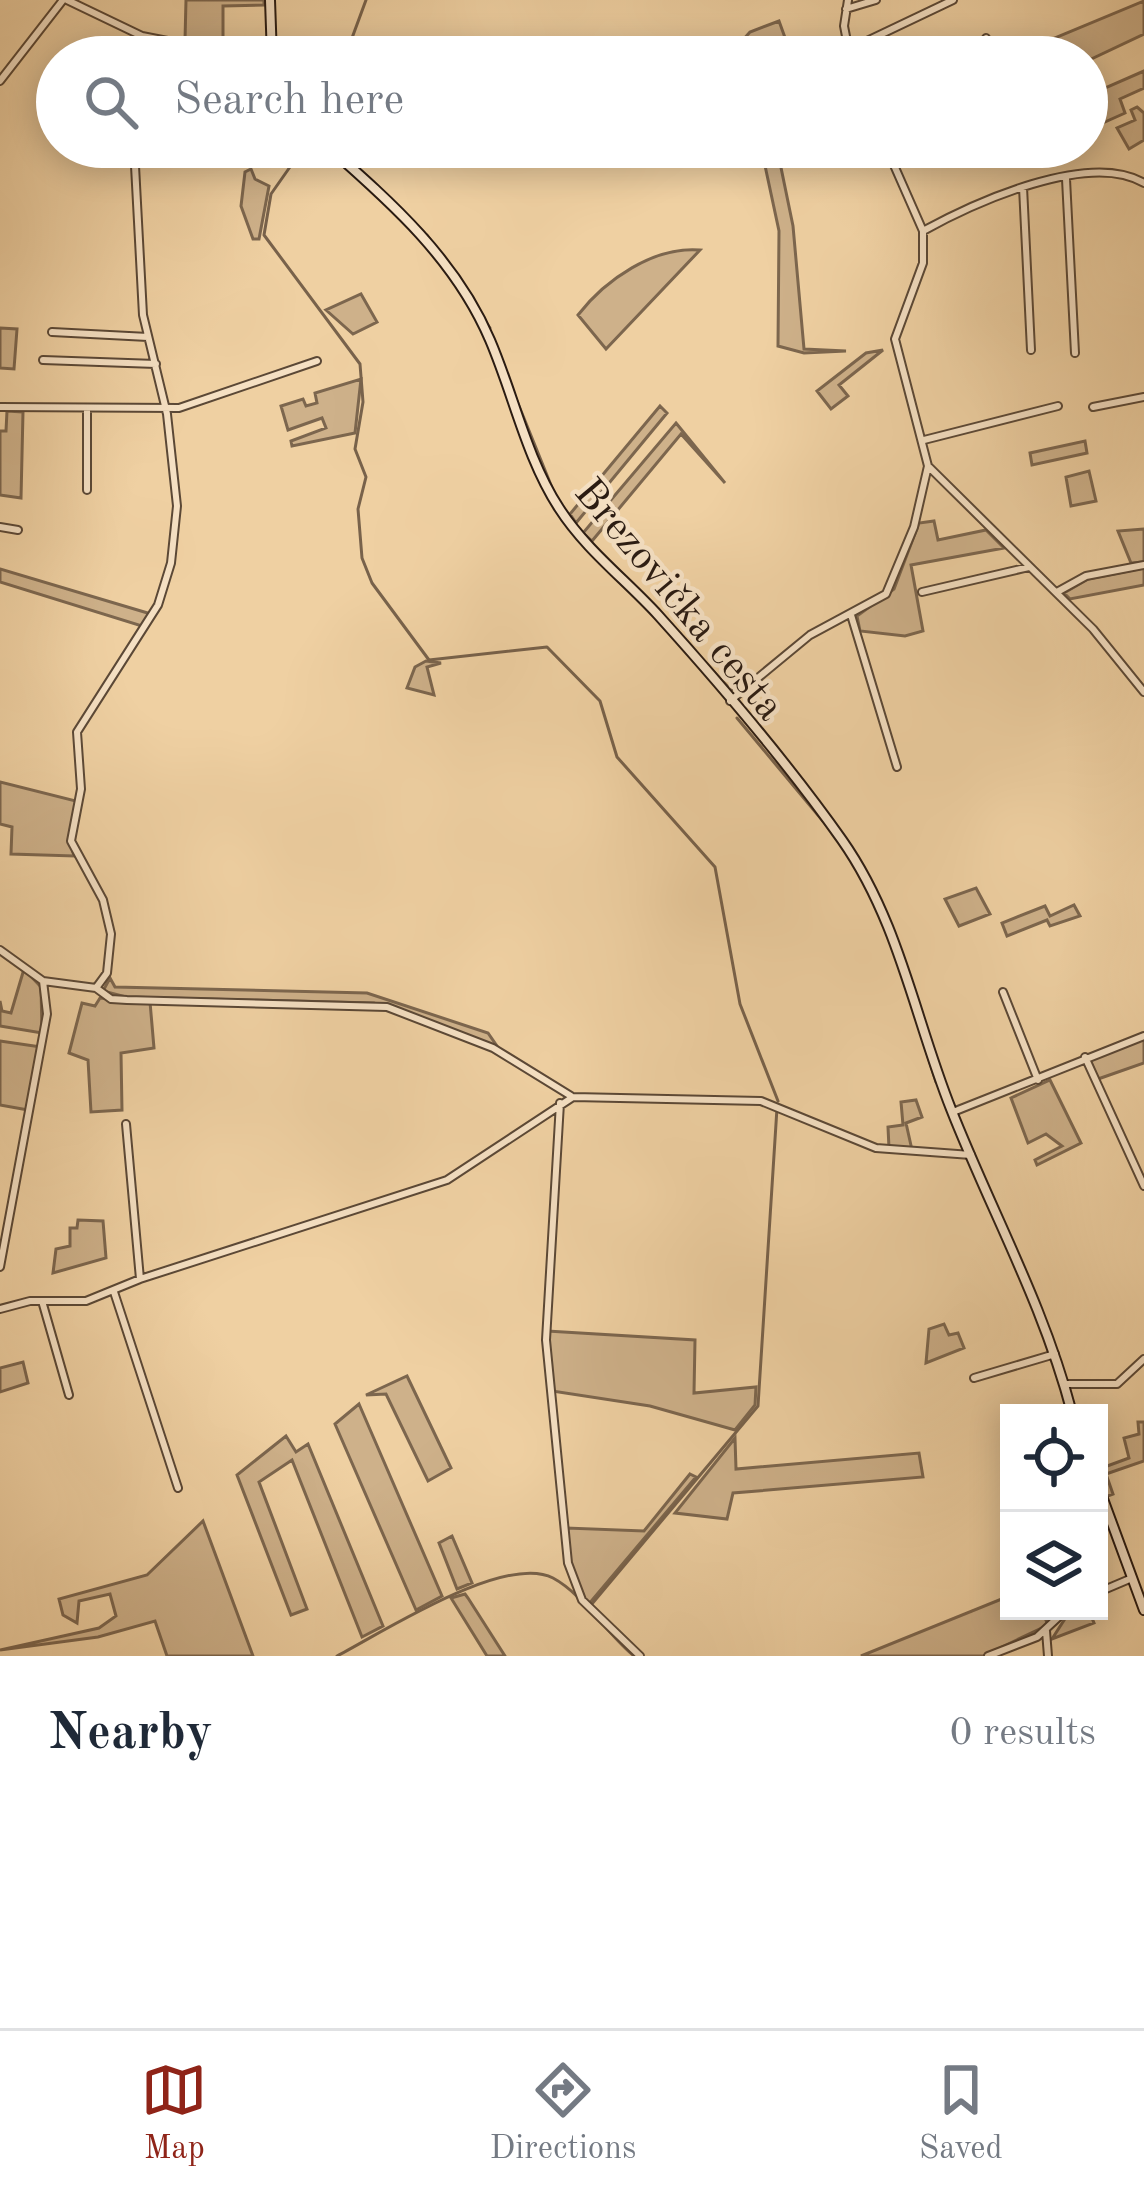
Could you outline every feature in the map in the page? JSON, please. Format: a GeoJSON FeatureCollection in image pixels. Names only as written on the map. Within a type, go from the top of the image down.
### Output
{"type":"FeatureCollection","features":[{"type":"Feature","properties":{"kind":"main road"},"geometry":{"type":"LineString","coordinates":[[270,0],[271,36]]}},
{"type":"Feature","properties":{"kind":"main road","name":"Brezovička cesta"},"geometry":{"type":"LineString","coordinates":[[352,168],[392,203],[448,267],[485,329],[532,454],[560,509],[730,700],[867,878],[899,954],[952,1112],[1036,1295],[1070,1404]]}},
{"type":"Feature","properties":{"kind":"main road"},"geometry":{"type":"LineString","coordinates":[[1108,1512],[1144,1610]]}},
{"type":"Feature","properties":{"kind":"street"},"geometry":{"type":"LineString","coordinates":[[36,36],[65,0],[142,36]]}},
{"type":"Feature","properties":{"kind":"street"},"geometry":{"type":"LineString","coordinates":[[848,36],[847,4],[876,0]]}},
{"type":"Feature","properties":{"kind":"street"},"geometry":{"type":"LineString","coordinates":[[882,36],[952,0]]}},
{"type":"Feature","properties":{"kind":"street"},"geometry":{"type":"LineString","coordinates":[[0,81],[36,36]]}},
{"type":"Feature","properties":{"kind":"street"},"geometry":{"type":"LineString","coordinates":[[96,988],[107,973],[110,934],[103,900],[71,841],[81,789],[77,732],[140,641],[167,583],[177,493],[137,262],[135,168]]}},
{"type":"Feature","properties":{"kind":"street"},"geometry":{"type":"LineString","coordinates":[[730,700],[810,634],[851,615],[891,587],[914,527],[928,466],[895,339],[923,263],[923,231],[895,168]]}},
{"type":"Feature","properties":{"kind":"street"},"geometry":{"type":"LineString","coordinates":[[923,231],[987,198],[1023,187],[1113,173],[1144,183]]}},
{"type":"Feature","properties":{"kind":"street"},"geometry":{"type":"LineString","coordinates":[[1066,179],[1075,353]]}},
{"type":"Feature","properties":{"kind":"street"},"geometry":{"type":"LineString","coordinates":[[1023,187],[1031,350]]}},
{"type":"Feature","properties":{"kind":"street"},"geometry":{"type":"LineString","coordinates":[[52,332],[148,338]]}},
{"type":"Feature","properties":{"kind":"street"},"geometry":{"type":"LineString","coordinates":[[43,360],[156,364]]}},
{"type":"Feature","properties":{"kind":"street"},"geometry":{"type":"LineString","coordinates":[[0,407],[165,409],[316,361]]}},
{"type":"Feature","properties":{"kind":"street"},"geometry":{"type":"LineString","coordinates":[[1094,407],[1144,397]]}},
{"type":"Feature","properties":{"kind":"street"},"geometry":{"type":"LineString","coordinates":[[924,440],[1058,406]]}},
{"type":"Feature","properties":{"kind":"street"},"geometry":{"type":"LineString","coordinates":[[87,409],[88,490]]}},
{"type":"Feature","properties":{"kind":"street"},"geometry":{"type":"LineString","coordinates":[[928,466],[1110,646],[1144,692]]}},
{"type":"Feature","properties":{"kind":"street"},"geometry":{"type":"LineString","coordinates":[[0,527],[18,530]]}},
{"type":"Feature","properties":{"kind":"street"},"geometry":{"type":"LineString","coordinates":[[1056,593],[1086,576],[1144,565]]}},
{"type":"Feature","properties":{"kind":"street"},"geometry":{"type":"LineString","coordinates":[[922,592],[1029,567]]}},
{"type":"Feature","properties":{"kind":"street"},"geometry":{"type":"LineString","coordinates":[[851,615],[897,767]]}},
{"type":"Feature","properties":{"kind":"street"},"geometry":{"type":"LineString","coordinates":[[0,950],[43,981],[96,988],[111,999],[387,1007],[493,1048],[573,1097]]}},
{"type":"Feature","properties":{"kind":"street"},"geometry":{"type":"LineString","coordinates":[[0,1267],[44,1047],[43,981]]}},
{"type":"Feature","properties":{"kind":"street"},"geometry":{"type":"LineString","coordinates":[[1003,992],[1038,1080]]}},
{"type":"Feature","properties":{"kind":"street"},"geometry":{"type":"LineString","coordinates":[[952,1112],[1144,1036]]}},
{"type":"Feature","properties":{"kind":"street"},"geometry":{"type":"LineString","coordinates":[[1085,1057],[1144,1186]]}},
{"type":"Feature","properties":{"kind":"street"},"geometry":{"type":"LineString","coordinates":[[0,1309],[42,1300],[86,1301],[140,1279],[447,1180],[573,1097],[761,1101],[888,1151],[971,1155]]}},
{"type":"Feature","properties":{"kind":"street"},"geometry":{"type":"LineString","coordinates":[[560,1102],[545,1340],[568,1563],[582,1600],[640,1656]]}},
{"type":"Feature","properties":{"kind":"street"},"geometry":{"type":"LineString","coordinates":[[126,1124],[140,1279]]}},
{"type":"Feature","properties":{"kind":"street"},"geometry":{"type":"LineString","coordinates":[[114,1292],[178,1489]]}},
{"type":"Feature","properties":{"kind":"street"},"geometry":{"type":"LineString","coordinates":[[42,1300],[69,1395]]}},
{"type":"Feature","properties":{"kind":"street"},"geometry":{"type":"LineString","coordinates":[[974,1378],[1055,1354]]}},
{"type":"Feature","properties":{"kind":"street"},"geometry":{"type":"LineString","coordinates":[[1064,1384],[1117,1384],[1144,1359]]}},
{"type":"Feature","properties":{"kind":"street"},"geometry":{"type":"LineString","coordinates":[[1108,1588],[1132,1578]]}},
{"type":"Feature","properties":{"kind":"street"},"geometry":{"type":"LineString","coordinates":[[988,1656],[1046,1631],[1056,1620]]}},
{"type":"Feature","properties":{"kind":"street"},"geometry":{"type":"LineString","coordinates":[[1046,1631],[1048,1656]]}},
{"type":"Feature","properties":{"kind":"shaded area"},"geometry":{"type":"Polygon","coordinates":[[[186,0],[264,0],[264,5],[223,6],[223,36],[185,36],[186,0]]]}},
{"type":"Feature","properties":{"kind":"shaded area"},"geometry":{"type":"Polygon","coordinates":[[[1144,1],[1144,34],[1108,51],[1108,36],[1060,36],[1144,1]]]}},
{"type":"Feature","properties":{"kind":"shaded area"},"geometry":{"type":"Polygon","coordinates":[[[779,21],[784,36],[746,36],[779,21]]]}},
{"type":"Feature","properties":{"kind":"shaded area"},"geometry":{"type":"Polygon","coordinates":[[[1144,71],[1144,88],[1120,99],[1125,113],[1108,121],[1108,87],[1144,71]]]}},
{"type":"Feature","properties":{"kind":"shaded area"},"geometry":{"type":"Polygon","coordinates":[[[1137,107],[1144,113],[1144,140],[1129,149],[1117,128],[1135,120],[1131,110],[1137,107]]]}},
{"type":"Feature","properties":{"kind":"shaded area"},"geometry":{"type":"Polygon","coordinates":[[[766,168],[781,168],[793,226],[804,349],[846,351],[804,353],[778,346],[779,231],[766,168]]]}},
{"type":"Feature","properties":{"kind":"shaded area"},"geometry":{"type":"Polygon","coordinates":[[[251,169],[255,179],[269,186],[259,239],[253,239],[241,206],[245,172],[251,169]]]}},
{"type":"Feature","properties":{"kind":"shaded area"},"geometry":{"type":"Polygon","coordinates":[[[700,250],[606,349],[578,315],[632,268],[665,254],[700,250]]]}},
{"type":"Feature","properties":{"kind":"shaded area"},"geometry":{"type":"Polygon","coordinates":[[[361,294],[377,322],[353,334],[326,310],[361,294]]]}},
{"type":"Feature","properties":{"kind":"shaded area"},"geometry":{"type":"Polygon","coordinates":[[[0,328],[17,329],[14,369],[0,368],[0,328]]]}},
{"type":"Feature","properties":{"kind":"shaded area"},"geometry":{"type":"Polygon","coordinates":[[[883,350],[839,385],[848,396],[831,409],[817,391],[866,353],[883,350]]]}},
{"type":"Feature","properties":{"kind":"shaded area"},"geometry":{"type":"Polygon","coordinates":[[[361,379],[355,433],[292,446],[291,441],[326,428],[322,418],[288,430],[281,406],[303,399],[306,406],[317,403],[315,393],[361,379]]]}},
{"type":"Feature","properties":{"kind":"shaded area"},"geometry":{"type":"Polygon","coordinates":[[[660,406],[667,413],[576,523],[570,514],[660,406]]]}},
{"type":"Feature","properties":{"kind":"shaded area"},"geometry":{"type":"Polygon","coordinates":[[[7,411],[23,412],[21,498],[0,495],[0,431],[6,431],[7,411]]]}},
{"type":"Feature","properties":{"kind":"shaded area"},"geometry":{"type":"Polygon","coordinates":[[[676,423],[725,483],[681,434],[592,541],[583,533],[676,423]]]}},
{"type":"Feature","properties":{"kind":"shaded area"},"geometry":{"type":"Polygon","coordinates":[[[1085,441],[1087,453],[1032,465],[1030,453],[1085,441]]]}},
{"type":"Feature","properties":{"kind":"shaded area"},"geometry":{"type":"Polygon","coordinates":[[[1089,471],[1096,501],[1071,506],[1066,477],[1089,471]]]}},
{"type":"Feature","properties":{"kind":"shaded area"},"geometry":{"type":"Polygon","coordinates":[[[934,521],[938,540],[986,530],[1004,548],[911,565],[923,631],[905,636],[860,631],[857,616],[894,589],[919,523],[934,521]]]}},
{"type":"Feature","properties":{"kind":"shaded area"},"geometry":{"type":"Polygon","coordinates":[[[1144,529],[1144,562],[1131,563],[1118,531],[1144,529]]]}},
{"type":"Feature","properties":{"kind":"shaded area"},"geometry":{"type":"Polygon","coordinates":[[[1144,568],[1144,585],[1070,599],[1064,593],[1088,579],[1144,568]]]}},
{"type":"Feature","properties":{"kind":"shaded area"},"geometry":{"type":"Polygon","coordinates":[[[0,569],[151,614],[145,627],[0,582],[0,569]]]}},
{"type":"Feature","properties":{"kind":"shaded area"},"geometry":{"type":"Polygon","coordinates":[[[426,661],[441,663],[427,667],[434,695],[407,688],[415,667],[426,661]]]}},
{"type":"Feature","properties":{"kind":"shaded area"},"geometry":{"type":"Polygon","coordinates":[[[0,782],[76,801],[69,837],[74,856],[11,854],[12,827],[0,824],[0,782]]]}},
{"type":"Feature","properties":{"kind":"shaded area"},"geometry":{"type":"Polygon","coordinates":[[[976,888],[990,914],[959,926],[945,899],[976,888]]]}},
{"type":"Feature","properties":{"kind":"shaded area"},"geometry":{"type":"Polygon","coordinates":[[[1074,905],[1080,916],[1050,926],[1047,920],[1007,936],[1002,923],[1045,906],[1050,916],[1074,905]]]}},
{"type":"Feature","properties":{"kind":"shaded area"},"geometry":{"type":"Polygon","coordinates":[[[24,969],[41,987],[42,1033],[0,1026],[0,1001],[2,1011],[11,1013],[24,969]]]}},
{"type":"Feature","properties":{"kind":"shaded area"},"geometry":{"type":"Polygon","coordinates":[[[110,978],[115,987],[367,993],[488,1033],[499,1049],[374,1003],[126,997],[103,991],[110,978]]]}},
{"type":"Feature","properties":{"kind":"shaded area"},"geometry":{"type":"Polygon","coordinates":[[[100,998],[150,1002],[154,1048],[121,1053],[122,1110],[91,1112],[88,1060],[69,1053],[82,1003],[95,1006],[100,998]]]}},
{"type":"Feature","properties":{"kind":"shaded area"},"geometry":{"type":"Polygon","coordinates":[[[1144,1038],[1144,1063],[1098,1079],[1090,1060],[1144,1038]]]}},
{"type":"Feature","properties":{"kind":"shaded area"},"geometry":{"type":"Polygon","coordinates":[[[0,1041],[41,1047],[28,1110],[0,1105],[0,1041]]]}},
{"type":"Feature","properties":{"kind":"shaded area"},"geometry":{"type":"Polygon","coordinates":[[[1050,1080],[1081,1143],[1037,1165],[1035,1160],[1062,1146],[1046,1134],[1028,1143],[1011,1098],[1050,1080]]]}},
{"type":"Feature","properties":{"kind":"shaded area"},"geometry":{"type":"Polygon","coordinates":[[[916,1100],[922,1117],[906,1123],[912,1150],[889,1148],[888,1127],[903,1125],[901,1102],[916,1100]]]}},
{"type":"Feature","properties":{"kind":"shaded area"},"geometry":{"type":"Polygon","coordinates":[[[78,1220],[103,1221],[106,1258],[53,1273],[56,1249],[70,1246],[70,1228],[77,1228],[78,1220]]]}},
{"type":"Feature","properties":{"kind":"shaded area"},"geometry":{"type":"Polygon","coordinates":[[[944,1324],[949,1335],[958,1333],[964,1348],[926,1363],[929,1329],[944,1324]]]}},
{"type":"Feature","properties":{"kind":"shaded area"},"geometry":{"type":"Polygon","coordinates":[[[547,1331],[695,1340],[694,1393],[756,1387],[755,1405],[735,1430],[650,1406],[552,1391],[547,1331]]]}},
{"type":"Feature","properties":{"kind":"shaded area"},"geometry":{"type":"Polygon","coordinates":[[[23,1362],[28,1383],[0,1392],[0,1368],[23,1362]]]}},
{"type":"Feature","properties":{"kind":"shaded area"},"geometry":{"type":"Polygon","coordinates":[[[407,1376],[451,1468],[428,1481],[386,1394],[366,1395],[407,1376]]]}},
{"type":"Feature","properties":{"kind":"shaded area"},"geometry":{"type":"Polygon","coordinates":[[[359,1404],[442,1596],[416,1610],[335,1424],[359,1404]]]}},
{"type":"Feature","properties":{"kind":"shaded area"},"geometry":{"type":"Polygon","coordinates":[[[1138,1422],[1144,1422],[1144,1461],[1108,1473],[1108,1466],[1129,1458],[1124,1438],[1139,1434],[1138,1422]]]}},
{"type":"Feature","properties":{"kind":"shaded area"},"geometry":{"type":"Polygon","coordinates":[[[286,1436],[296,1452],[308,1444],[383,1626],[362,1637],[292,1460],[259,1482],[307,1609],[291,1615],[237,1475],[286,1436]]]}},
{"type":"Feature","properties":{"kind":"shaded area"},"geometry":{"type":"Polygon","coordinates":[[[735,1438],[736,1469],[919,1453],[923,1477],[733,1493],[727,1519],[675,1513],[735,1438]]]}},
{"type":"Feature","properties":{"kind":"shaded area"},"geometry":{"type":"Polygon","coordinates":[[[690,1474],[696,1477],[588,1605],[571,1573],[567,1528],[644,1531],[690,1474]]]}},
{"type":"Feature","properties":{"kind":"shaded area"},"geometry":{"type":"Polygon","coordinates":[[[203,1521],[253,1656],[167,1656],[155,1621],[98,1637],[0,1650],[99,1628],[116,1616],[110,1594],[79,1601],[77,1623],[63,1615],[59,1599],[147,1575],[203,1521]]]}},
{"type":"Feature","properties":{"kind":"shaded area"},"geometry":{"type":"Polygon","coordinates":[[[452,1536],[472,1583],[457,1589],[439,1543],[452,1536]]]}},
{"type":"Feature","properties":{"kind":"shaded area"},"geometry":{"type":"Polygon","coordinates":[[[465,1594],[505,1656],[487,1656],[451,1598],[465,1594]]]}},
{"type":"Feature","properties":{"kind":"shaded area"},"geometry":{"type":"Polygon","coordinates":[[[1000,1600],[1000,1620],[1046,1620],[1048,1625],[983,1656],[861,1656],[1000,1600]]]}},
{"type":"Feature","properties":{"kind":"shaded area"},"geometry":{"type":"Polygon","coordinates":[[[1064,1620],[1093,1620],[1094,1623],[1052,1639],[1064,1620]]]}},
{"type":"Feature","properties":{"kind":"waterway"},"geometry":{"type":"LineString","coordinates":[[353,36],[366,0]]}},
{"type":"Feature","properties":{"kind":"waterway"},"geometry":{"type":"LineString","coordinates":[[289,168],[271,194],[264,235],[360,364],[363,402],[355,449],[366,477],[358,509],[362,558],[372,583],[429,660],[547,647],[600,701],[617,757],[715,867],[740,1004],[778,1101]]}},
{"type":"Feature","properties":{"kind":"waterway"},"geometry":{"type":"LineString","coordinates":[[427,235],[490,328]]}},
{"type":"Feature","properties":{"kind":"waterway"},"geometry":{"type":"LineString","coordinates":[[515,396],[555,495]]}},
{"type":"Feature","properties":{"kind":"waterway"},"geometry":{"type":"LineString","coordinates":[[632,583],[691,646]]}},
{"type":"Feature","properties":{"kind":"waterway"},"geometry":{"type":"LineString","coordinates":[[701,658],[731,690],[736,688]]}},
{"type":"Feature","properties":{"kind":"waterway"},"geometry":{"type":"LineString","coordinates":[[737,718],[832,832]]}},
{"type":"Feature","properties":{"kind":"waterway"},"geometry":{"type":"LineString","coordinates":[[924,1044],[936,1082]]}},
{"type":"Feature","properties":{"kind":"waterway"},"geometry":{"type":"LineString","coordinates":[[591,1605],[758,1406],[777,1108]]}},
{"type":"Feature","properties":{"kind":"waterway"},"geometry":{"type":"LineString","coordinates":[[337,1656],[476,1585],[532,1573],[564,1585],[634,1656]]}}]}
